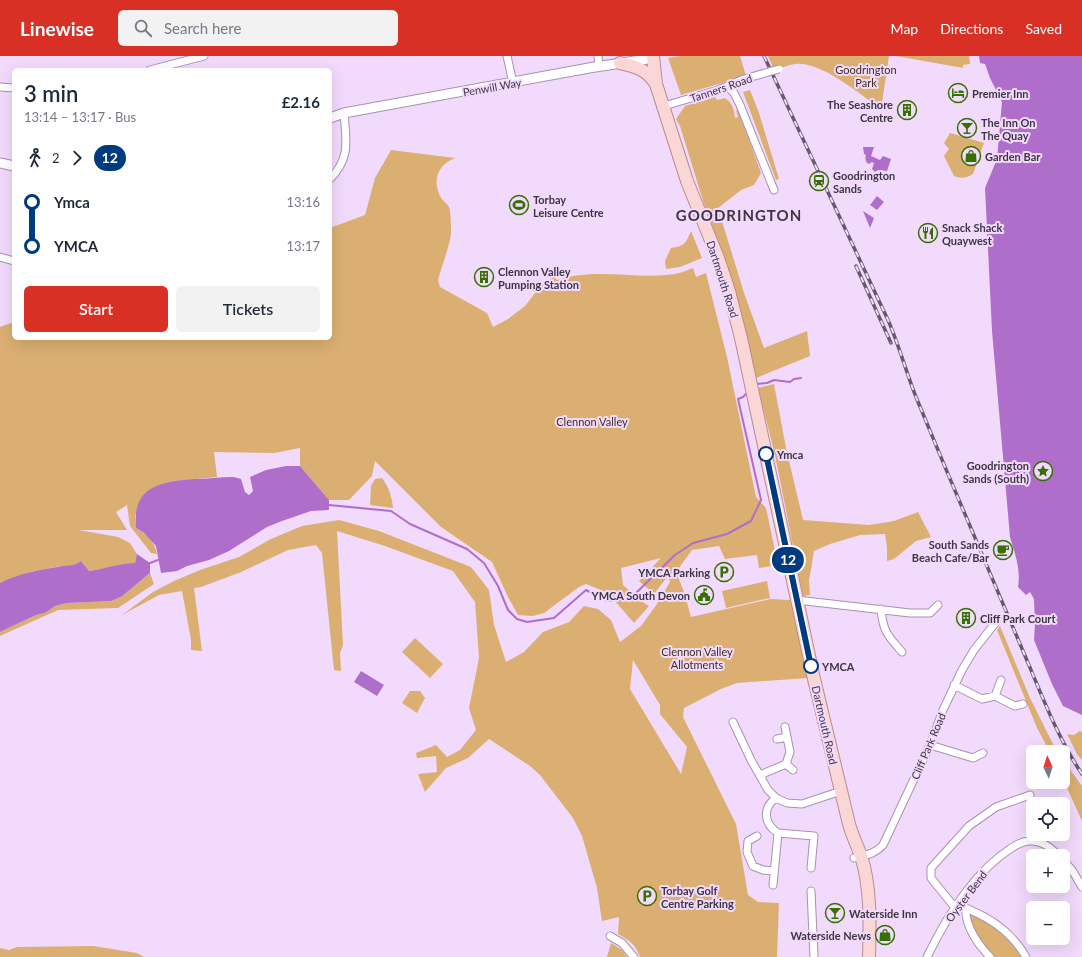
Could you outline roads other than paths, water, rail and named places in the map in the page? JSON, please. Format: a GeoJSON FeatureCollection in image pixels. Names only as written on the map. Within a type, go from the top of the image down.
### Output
{"type":"FeatureCollection","features":[{"type":"Feature","properties":{"kind":"main road","name":"Dartmouth Road"},"geometry":{"type":"LineString","coordinates":[[654,57],[656,84],[687,181],[718,258],[729,291],[797,600],[841,791],[869,904],[869,957]]}},
{"type":"Feature","properties":{"kind":"main road"},"geometry":{"type":"LineString","coordinates":[[620,63],[638,68],[650,75],[656,84]]}},
{"type":"Feature","properties":{"kind":"main road","name":"Dartmouth Road"},"geometry":{"type":"LineString","coordinates":[[858,857],[861,893],[862,957]]}},
{"type":"Feature","properties":{"kind":"street"},"geometry":{"type":"LineString","coordinates":[[158,68],[204,56]]}},
{"type":"Feature","properties":{"kind":"street"},"geometry":{"type":"LineString","coordinates":[[507,56],[513,83]]}},
{"type":"Feature","properties":{"kind":"street"},"geometry":{"type":"LineString","coordinates":[[598,56],[599,67]]}},
{"type":"Feature","properties":{"kind":"street","name":"Penwill Way"},"geometry":{"type":"LineString","coordinates":[[332,117],[344,113],[654,57]]}},
{"type":"Feature","properties":{"kind":"street","name":"Tanners Road"},"geometry":{"type":"LineString","coordinates":[[664,106],[728,87],[744,79],[778,69]]}},
{"type":"Feature","properties":{"kind":"street"},"geometry":{"type":"LineString","coordinates":[[0,87],[12,88]]}},
{"type":"Feature","properties":{"kind":"street"},"geometry":{"type":"LineString","coordinates":[[728,87],[734,93],[740,105],[774,190]]}},
{"type":"Feature","properties":{"kind":"street"},"geometry":{"type":"LineString","coordinates":[[332,177],[338,171],[344,159],[346,147],[344,113]]}},
{"type":"Feature","properties":{"kind":"street"},"geometry":{"type":"LineString","coordinates":[[0,163],[12,166]]}},
{"type":"Feature","properties":{"kind":"street"},"geometry":{"type":"LineString","coordinates":[[1,260],[12,261]]}},
{"type":"Feature","properties":{"kind":"street"},"geometry":{"type":"LineString","coordinates":[[797,600],[910,613],[930,613],[938,605]]}},
{"type":"Feature","properties":{"kind":"street"},"geometry":{"type":"LineString","coordinates":[[881,610],[882,622],[885,631],[902,652]]}},
{"type":"Feature","properties":{"kind":"street","name":"Cliff Park Road"},"geometry":{"type":"LineString","coordinates":[[858,857],[876,852],[884,844],[930,745],[954,685],[974,650],[996,622]]}},
{"type":"Feature","properties":{"kind":"street"},"geometry":{"type":"LineString","coordinates":[[995,696],[1001,680]]}},
{"type":"Feature","properties":{"kind":"street"},"geometry":{"type":"LineString","coordinates":[[954,685],[982,699],[995,696],[1015,706],[1023,704]]}},
{"type":"Feature","properties":{"kind":"street"},"geometry":{"type":"LineString","coordinates":[[733,722],[751,760],[768,790],[776,798],[787,803],[802,804],[841,791]]}},
{"type":"Feature","properties":{"kind":"street"},"geometry":{"type":"LineString","coordinates":[[760,775],[786,764],[790,752],[785,726]]}},
{"type":"Feature","properties":{"kind":"street"},"geometry":{"type":"LineString","coordinates":[[777,739],[787,737]]}},
{"type":"Feature","properties":{"kind":"street"},"geometry":{"type":"LineString","coordinates":[[930,745],[973,758],[983,753]]}},
{"type":"Feature","properties":{"kind":"street"},"geometry":{"type":"LineString","coordinates":[[786,764],[793,770]]}},
{"type":"Feature","properties":{"kind":"street"},"geometry":{"type":"LineString","coordinates":[[1026,957],[1005,930],[985,916],[957,904],[952,904],[932,878],[931,868],[969,826],[996,807],[1030,795]]}},
{"type":"Feature","properties":{"kind":"street"},"geometry":{"type":"LineString","coordinates":[[776,798],[769,803],[766,814],[768,823],[772,829],[778,833],[814,836],[811,868]]}},
{"type":"Feature","properties":{"kind":"street"},"geometry":{"type":"LineString","coordinates":[[773,885],[773,871],[778,833]]}},
{"type":"Feature","properties":{"kind":"street"},"geometry":{"type":"LineString","coordinates":[[757,836],[748,841],[747,852],[753,866],[763,870],[773,871]]}},
{"type":"Feature","properties":{"kind":"street","name":"Oyster Bend"},"geometry":{"type":"LineString","coordinates":[[927,957],[957,904],[981,874],[1000,855],[1019,843],[1028,841],[1038,842],[1051,849]]}},
{"type":"Feature","properties":{"kind":"street"},"geometry":{"type":"LineString","coordinates":[[1070,868],[1082,887]]}},
{"type":"Feature","properties":{"kind":"street"},"geometry":{"type":"LineString","coordinates":[[811,891],[814,957]]}},
{"type":"Feature","properties":{"kind":"street"},"geometry":{"type":"LineString","coordinates":[[966,908],[965,914],[972,932],[982,949],[990,957]]}},
{"type":"Feature","properties":{"kind":"street"},"geometry":{"type":"LineString","coordinates":[[610,936],[622,943],[634,957]]}},
{"type":"Feature","properties":{"kind":"waterway"},"geometry":{"type":"LineString","coordinates":[[757,384],[767,383],[774,380],[790,382],[794,379],[801,378]]}},
{"type":"Feature","properties":{"kind":"waterway"},"geometry":{"type":"LineString","coordinates":[[329,505],[391,511],[410,524],[467,549],[484,563],[498,586],[508,610],[517,619],[527,622],[554,618],[586,590],[607,601],[623,600],[635,594],[675,555],[693,543],[727,534],[751,521],[761,500],[738,399],[746,394]]}},
{"type":"Feature","properties":{"kind":"waterway"},"geometry":{"type":"LineString","coordinates":[[150,563],[158,560]]}},
{"type":"Feature","properties":{"kind":"railway"},"geometry":{"type":"LineString","coordinates":[[764,56],[888,320],[916,397],[1043,699],[1057,730],[1082,774]]}},
{"type":"Feature","properties":{"kind":"railway"},"geometry":{"type":"LineString","coordinates":[[856,266],[891,343]]}},
{"type":"Feature","properties":{"kind":"place","name":"Premier Inn"},"geometry":{"type":"Point","coordinates":[958,93]}},
{"type":"Feature","properties":{"kind":"place","name":"The Seashore Centre"},"geometry":{"type":"Point","coordinates":[907,110]}},
{"type":"Feature","properties":{"kind":"place","name":"The Inn On The Quay"},"geometry":{"type":"Point","coordinates":[967,128]}},
{"type":"Feature","properties":{"kind":"place","name":"Garden Bar"},"geometry":{"type":"Point","coordinates":[971,156]}},
{"type":"Feature","properties":{"kind":"place","name":"Goodrington Sands"},"geometry":{"type":"Point","coordinates":[819,181]}},
{"type":"Feature","properties":{"kind":"place","name":"Torbay Leisure Centre"},"geometry":{"type":"Point","coordinates":[519,205]}},
{"type":"Feature","properties":{"kind":"place","name":"Snack Shack Quaywest"},"geometry":{"type":"Point","coordinates":[928,233]}},
{"type":"Feature","properties":{"kind":"place","name":"Clennon Valley Pumping Station"},"geometry":{"type":"Point","coordinates":[484,277]}},
{"type":"Feature","properties":{"kind":"place","name":"Ymca"},"geometry":{"type":"Point","coordinates":[766,454]}},
{"type":"Feature","properties":{"kind":"place","name":"Goodrington Sands (South)"},"geometry":{"type":"Point","coordinates":[1043,471]}},
{"type":"Feature","properties":{"kind":"place","name":"South Sands Beach Cafe/Bar"},"geometry":{"type":"Point","coordinates":[1003,550]}},
{"type":"Feature","properties":{"kind":"place","name":"YMCA Parking"},"geometry":{"type":"Point","coordinates":[724,572]}},
{"type":"Feature","properties":{"kind":"place","name":"YMCA South Devon"},"geometry":{"type":"Point","coordinates":[704,595]}},
{"type":"Feature","properties":{"kind":"place","name":"Cliff Park Court"},"geometry":{"type":"Point","coordinates":[966,618]}},
{"type":"Feature","properties":{"kind":"place","name":"YMCA"},"geometry":{"type":"Point","coordinates":[811,666]}},
{"type":"Feature","properties":{"kind":"place","name":"Torbay Golf Centre Parking"},"geometry":{"type":"Point","coordinates":[647,896]}},
{"type":"Feature","properties":{"kind":"place","name":"Waterside Inn"},"geometry":{"type":"Point","coordinates":[835,913]}},
{"type":"Feature","properties":{"kind":"place","name":"Waterside News"},"geometry":{"type":"Point","coordinates":[885,935]}},
{"type":"Feature","properties":{"kind":"district","name":"GOODRINGTON"},"geometry":{"type":"Point","coordinates":[739,215]}},
{"type":"Feature","properties":{"kind":"park label","name":"Goodrington Park"},"geometry":{"type":"Point","coordinates":[866,75]}},
{"type":"Feature","properties":{"kind":"park label","name":"Clennon Valley"},"geometry":{"type":"Point","coordinates":[592,421]}},
{"type":"Feature","properties":{"kind":"park label","name":"Clennon Valley Allotments"},"geometry":{"type":"Point","coordinates":[697,657]}}]}
